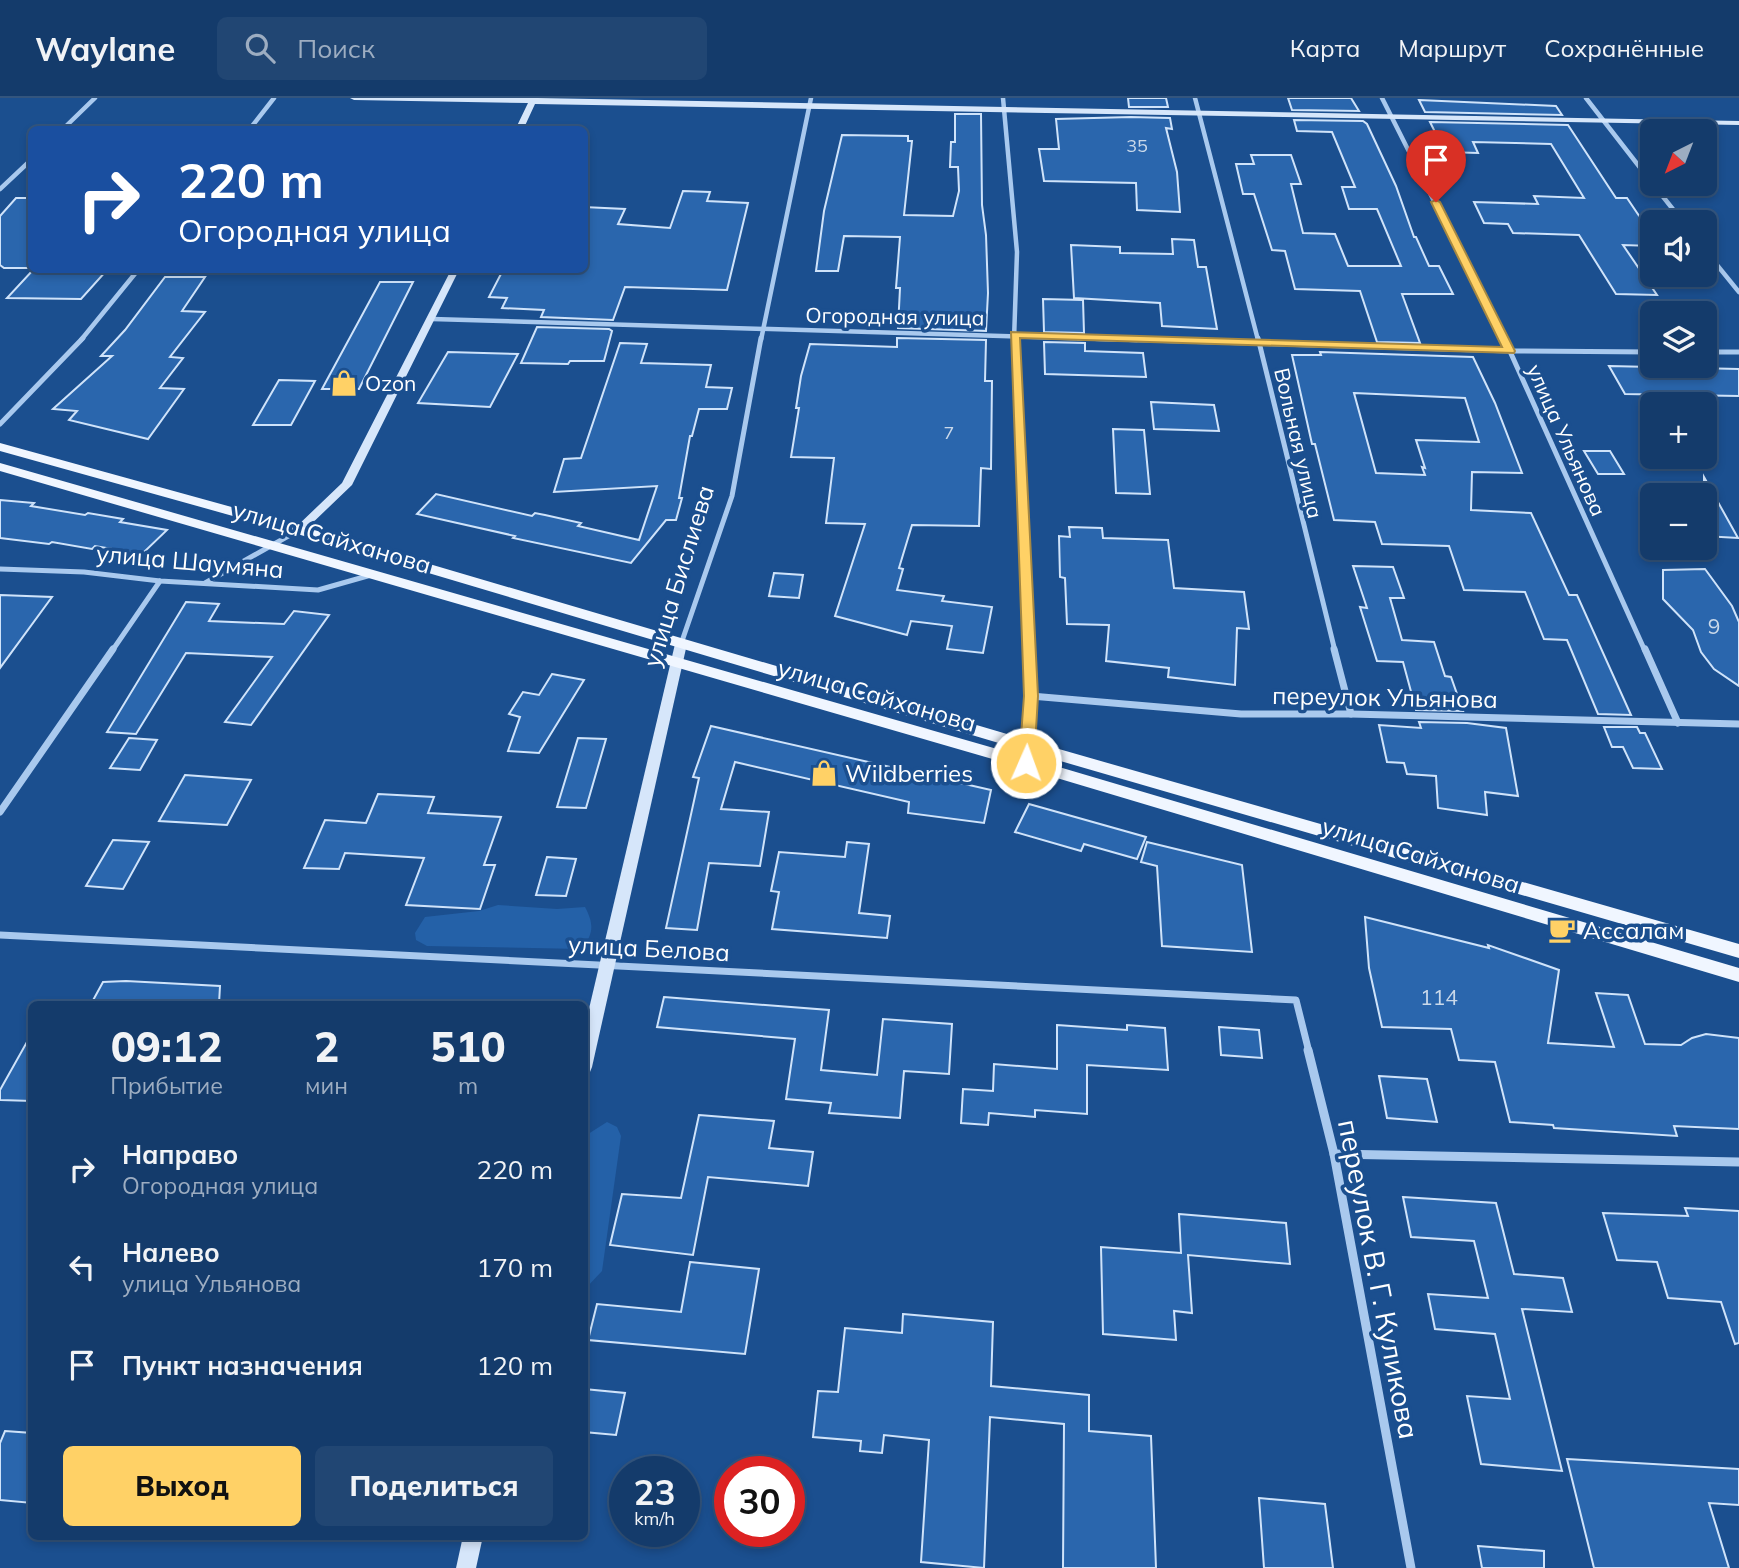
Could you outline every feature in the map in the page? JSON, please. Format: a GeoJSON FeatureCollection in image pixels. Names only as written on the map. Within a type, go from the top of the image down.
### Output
{"type":"FeatureCollection","features":[{"type":"Feature","properties":{"kind":"main road","name":"улица Сайханова"},"geometry":{"type":"LineString","coordinates":[[0,447],[299,530],[681,644],[1739,975]]}},
{"type":"Feature","properties":{"kind":"main road","name":"улица Сайханова"},"geometry":{"type":"LineString","coordinates":[[0,467],[677,663],[1026,754],[1739,951]]}},
{"type":"Feature","properties":{"kind":"street"},"geometry":{"type":"LineString","coordinates":[[66,126],[95,98]]}},
{"type":"Feature","properties":{"kind":"street"},"geometry":{"type":"LineString","coordinates":[[252,126],[274,98]]}},
{"type":"Feature","properties":{"kind":"street"},"geometry":{"type":"LineString","coordinates":[[354,98],[811,103],[1739,123]]}},
{"type":"Feature","properties":{"kind":"street"},"geometry":{"type":"LineString","coordinates":[[1003,98],[1017,252],[1014,334],[1031,696],[1026,754]]}},
{"type":"Feature","properties":{"kind":"street","name":"Вольная улица"},"geometry":{"type":"LineString","coordinates":[[1195,98],[1260,342],[1296,500],[1351,714]]}},
{"type":"Feature","properties":{"kind":"street","name":"улица Ульянова"},"geometry":{"type":"LineString","coordinates":[[1382,98],[1510,351],[1678,723]]}},
{"type":"Feature","properties":{"kind":"street"},"geometry":{"type":"LineString","coordinates":[[1586,98],[1640,168]]}},
{"type":"Feature","properties":{"kind":"street"},"geometry":{"type":"LineString","coordinates":[[521,126],[533,99]]}},
{"type":"Feature","properties":{"kind":"street","name":"улица Бислиева"},"geometry":{"type":"LineString","coordinates":[[588,1051],[681,644],[733,496],[763,328],[811,103]]}},
{"type":"Feature","properties":{"kind":"street"},"geometry":{"type":"LineString","coordinates":[[0,189],[28,163]]}},
{"type":"Feature","properties":{"kind":"street"},"geometry":{"type":"LineString","coordinates":[[1662,196],[1673,210]]}},
{"type":"Feature","properties":{"kind":"street"},"geometry":{"type":"LineString","coordinates":[[1717,265],[1739,292]]}},
{"type":"Feature","properties":{"kind":"street"},"geometry":{"type":"LineString","coordinates":[[0,424],[82,339],[136,273]]}},
{"type":"Feature","properties":{"kind":"street"},"geometry":{"type":"LineString","coordinates":[[204,584],[299,530],[347,485],[453,273]]}},
{"type":"Feature","properties":{"kind":"street","name":"Огородная улица"},"geometry":{"type":"LineString","coordinates":[[432,319],[1014,334],[1510,351],[1640,352]]}},
{"type":"Feature","properties":{"kind":"street"},"geometry":{"type":"LineString","coordinates":[[1717,352],[1739,352]]}},
{"type":"Feature","properties":{"kind":"street","name":"улица Шаумяна"},"geometry":{"type":"LineString","coordinates":[[0,569],[84,572],[160,581],[318,590],[374,574]]}},
{"type":"Feature","properties":{"kind":"street"},"geometry":{"type":"LineString","coordinates":[[0,812],[160,581]]}},
{"type":"Feature","properties":{"kind":"street","name":"переулок Ульянова"},"geometry":{"type":"LineString","coordinates":[[1031,696],[1093,699],[1241,714],[1351,714],[1739,724]]}},
{"type":"Feature","properties":{"kind":"street","name":"улица Белова"},"geometry":{"type":"LineString","coordinates":[[0,935],[1296,1000]]}},
{"type":"Feature","properties":{"kind":"street","name":"переулок В. Г. Куликова"},"geometry":{"type":"LineString","coordinates":[[1296,1000],[1334,1154],[1411,1568]]}},
{"type":"Feature","properties":{"kind":"street"},"geometry":{"type":"LineString","coordinates":[[1334,1154],[1739,1163]]}},
{"type":"Feature","properties":{"kind":"street"},"geometry":{"type":"LineString","coordinates":[[466,1568],[472,1540]]}},
{"type":"Feature","properties":{"kind":"shaded area"},"geometry":{"type":"Polygon","coordinates":[[[498,905],[557,909],[585,907],[591,924],[590,934],[581,949],[427,946],[416,940],[415,933],[425,917],[479,911],[498,905]]]}},
{"type":"Feature","properties":{"kind":"shaded area"},"geometry":{"type":"Polygon","coordinates":[[[607,1122],[617,1127],[621,1136],[602,1271],[588,1286],[588,1134],[607,1122]]]}},
{"type":"Feature","properties":{"kind":"building"},"geometry":{"type":"Polygon","coordinates":[[[1128,98],[1166,98],[1168,107],[1129,107],[1128,98]]]}},
{"type":"Feature","properties":{"kind":"building"},"geometry":{"type":"Polygon","coordinates":[[[1288,98],[1351,98],[1359,111],[1292,110],[1288,98]]]}},
{"type":"Feature","properties":{"kind":"building"},"geometry":{"type":"Polygon","coordinates":[[[1419,100],[1556,106],[1562,115],[1425,112],[1419,100]]]}},
{"type":"Feature","properties":{"kind":"building"},"geometry":{"type":"Polygon","coordinates":[[[955,114],[981,114],[982,205],[988,293],[986,331],[898,328],[900,288],[896,288],[900,237],[844,236],[838,271],[816,271],[824,211],[842,135],[908,136],[908,141],[912,141],[904,215],[953,216],[959,191],[958,167],[950,167],[951,142],[955,142],[955,114]]]}},
{"type":"Feature","properties":{"kind":"building"},"geometry":{"type":"Polygon","coordinates":[[[1170,118],[1172,129],[1166,128],[1177,172],[1180,212],[1137,210],[1136,183],[1044,181],[1039,149],[1059,149],[1056,119],[1170,118]]]}},
{"type":"Feature","properties":{"kind":"building"},"geometry":{"type":"Polygon","coordinates":[[[1294,120],[1363,121],[1367,124],[1396,186],[1414,237],[1429,266],[1439,266],[1453,294],[1402,294],[1420,343],[1377,342],[1360,291],[1295,289],[1285,251],[1272,250],[1254,194],[1243,194],[1236,164],[1254,164],[1251,155],[1291,155],[1301,184],[1291,184],[1303,233],[1335,234],[1348,266],[1401,266],[1377,209],[1349,209],[1342,187],[1355,187],[1332,132],[1297,131],[1294,120]]]}},
{"type":"Feature","properties":{"kind":"building"},"geometry":{"type":"Polygon","coordinates":[[[1430,122],[1568,125],[1616,198],[1627,198],[1640,217],[1640,246],[1623,245],[1640,270],[1640,287],[1652,287],[1657,295],[1616,294],[1579,235],[1513,233],[1508,224],[1484,223],[1474,202],[1538,204],[1534,196],[1584,198],[1551,144],[1473,142],[1478,153],[1445,152],[1430,122]]]}},
{"type":"Feature","properties":{"kind":"building"},"geometry":{"type":"Polygon","coordinates":[[[683,191],[710,192],[707,201],[748,203],[727,290],[625,287],[613,320],[541,317],[544,310],[502,308],[507,298],[489,297],[501,273],[588,273],[588,207],[625,209],[618,224],[670,228],[683,191]]]}},
{"type":"Feature","properties":{"kind":"building"},"geometry":{"type":"Polygon","coordinates":[[[16,198],[28,198],[28,268],[4,268],[0,265],[0,216],[16,198]]]}},
{"type":"Feature","properties":{"kind":"building"},"geometry":{"type":"Polygon","coordinates":[[[1172,239],[1194,240],[1198,267],[1206,267],[1217,329],[1162,326],[1160,303],[1074,298],[1071,245],[1120,247],[1120,253],[1173,254],[1172,239]]]}},
{"type":"Feature","properties":{"kind":"building"},"geometry":{"type":"Polygon","coordinates":[[[30,273],[104,273],[81,299],[7,298],[30,273]]]}},
{"type":"Feature","properties":{"kind":"building"},"geometry":{"type":"Polygon","coordinates":[[[165,277],[205,277],[182,311],[205,312],[170,357],[183,358],[160,388],[184,389],[148,439],[69,420],[77,411],[53,409],[112,356],[101,356],[125,330],[165,277]]]}},
{"type":"Feature","properties":{"kind":"building"},"geometry":{"type":"Polygon","coordinates":[[[380,282],[413,282],[359,389],[322,389],[380,282]]]}},
{"type":"Feature","properties":{"kind":"building"},"geometry":{"type":"Polygon","coordinates":[[[1043,299],[1083,300],[1084,333],[1044,332],[1043,299]]]}},
{"type":"Feature","properties":{"kind":"building"},"geometry":{"type":"Polygon","coordinates":[[[537,327],[609,329],[612,331],[604,361],[570,361],[568,364],[521,363],[537,327]]]}},
{"type":"Feature","properties":{"kind":"building"},"geometry":{"type":"Polygon","coordinates":[[[897,338],[986,340],[985,381],[992,381],[991,469],[981,468],[979,526],[912,525],[899,568],[903,569],[897,590],[944,596],[942,601],[992,607],[983,653],[947,649],[952,626],[911,621],[907,635],[835,616],[865,524],[826,523],[834,458],[791,457],[801,376],[810,344],[897,347],[897,338]]]}},
{"type":"Feature","properties":{"kind":"building"},"geometry":{"type":"Polygon","coordinates":[[[1044,342],[1085,343],[1085,351],[1143,353],[1146,377],[1045,374],[1044,342]]]}},
{"type":"Feature","properties":{"kind":"building"},"geometry":{"type":"Polygon","coordinates":[[[620,343],[647,344],[641,363],[711,365],[706,387],[732,388],[727,409],[699,409],[690,436],[679,498],[682,498],[676,520],[666,520],[631,563],[417,514],[436,494],[532,516],[535,513],[581,523],[578,526],[639,540],[657,486],[554,492],[564,459],[581,458],[620,343]]]}},
{"type":"Feature","properties":{"kind":"building"},"geometry":{"type":"Polygon","coordinates":[[[448,352],[518,354],[490,407],[418,403],[448,352]]]}},
{"type":"Feature","properties":{"kind":"building"},"geometry":{"type":"Polygon","coordinates":[[[1320,352],[1473,357],[1495,403],[1522,473],[1472,472],[1471,510],[1531,513],[1569,595],[1577,595],[1631,715],[1598,714],[1567,640],[1544,639],[1525,592],[1464,590],[1449,546],[1382,544],[1375,522],[1334,520],[1315,444],[1312,444],[1292,355],[1321,355],[1320,352]],[[1354,393],[1376,473],[1425,475],[1416,440],[1479,442],[1465,398],[1354,393]]]}},
{"type":"Feature","properties":{"kind":"building"},"geometry":{"type":"Polygon","coordinates":[[[1609,366],[1640,367],[1640,378],[1717,378],[1717,368],[1739,369],[1739,396],[1717,396],[1717,392],[1625,394],[1609,366]]]}},
{"type":"Feature","properties":{"kind":"building"},"geometry":{"type":"Polygon","coordinates":[[[279,380],[315,381],[291,425],[253,425],[279,380]]]}},
{"type":"Feature","properties":{"kind":"building"},"geometry":{"type":"Polygon","coordinates":[[[1151,402],[1214,405],[1219,431],[1154,429],[1151,402]]]}},
{"type":"Feature","properties":{"kind":"building"},"geometry":{"type":"Polygon","coordinates":[[[1113,429],[1144,430],[1150,494],[1116,493],[1113,429]]]}},
{"type":"Feature","properties":{"kind":"building"},"geometry":{"type":"Polygon","coordinates":[[[1584,451],[1610,451],[1624,474],[1598,474],[1584,451]]]}},
{"type":"Feature","properties":{"kind":"building"},"geometry":{"type":"Polygon","coordinates":[[[0,500],[34,503],[31,506],[123,519],[120,522],[167,530],[142,554],[95,546],[92,549],[52,542],[49,544],[0,538],[0,500]]]}},
{"type":"Feature","properties":{"kind":"building"},"geometry":{"type":"Polygon","coordinates":[[[1717,500],[1738,538],[1717,537],[1717,500]]]}},
{"type":"Feature","properties":{"kind":"building"},"geometry":{"type":"Polygon","coordinates":[[[1069,527],[1102,528],[1103,538],[1168,540],[1174,588],[1244,592],[1249,629],[1237,628],[1235,685],[1168,677],[1169,668],[1106,661],[1109,625],[1067,624],[1065,578],[1060,577],[1059,536],[1070,537],[1069,527]]]}},
{"type":"Feature","properties":{"kind":"building"},"geometry":{"type":"Polygon","coordinates":[[[1353,566],[1393,567],[1404,598],[1390,598],[1402,640],[1434,642],[1445,676],[1451,677],[1463,711],[1416,710],[1403,662],[1377,661],[1360,607],[1367,608],[1353,566]]]}},
{"type":"Feature","properties":{"kind":"building"},"geometry":{"type":"Polygon","coordinates":[[[1705,569],[1732,606],[1739,622],[1739,686],[1714,669],[1701,652],[1693,630],[1663,599],[1663,570],[1705,569]]]}},
{"type":"Feature","properties":{"kind":"building"},"geometry":{"type":"Polygon","coordinates":[[[774,573],[803,575],[799,598],[769,596],[774,573]]]}},
{"type":"Feature","properties":{"kind":"building"},"geometry":{"type":"Polygon","coordinates":[[[0,595],[52,597],[0,668],[0,595]]]}},
{"type":"Feature","properties":{"kind":"building"},"geometry":{"type":"Polygon","coordinates":[[[186,602],[219,604],[209,621],[284,624],[294,611],[329,615],[251,725],[225,722],[272,657],[186,653],[136,734],[107,732],[186,602]]]}},
{"type":"Feature","properties":{"kind":"building"},"geometry":{"type":"Polygon","coordinates":[[[552,674],[584,680],[539,753],[508,751],[520,717],[509,714],[523,692],[539,695],[552,674]]]}},
{"type":"Feature","properties":{"kind":"building"},"geometry":{"type":"Polygon","coordinates":[[[1419,722],[1467,723],[1506,728],[1518,796],[1485,792],[1487,815],[1438,808],[1436,776],[1407,774],[1404,763],[1387,762],[1379,725],[1421,728],[1419,722]]]}},
{"type":"Feature","properties":{"kind":"building"},"geometry":{"type":"Polygon","coordinates":[[[711,726],[991,790],[984,823],[908,813],[909,802],[735,762],[721,809],[769,812],[760,866],[709,863],[697,930],[666,928],[699,778],[693,777],[711,726]]]}},
{"type":"Feature","properties":{"kind":"building"},"geometry":{"type":"Polygon","coordinates":[[[1604,727],[1637,727],[1640,733],[1645,733],[1662,769],[1633,768],[1623,747],[1612,747],[1604,727]]]}},
{"type":"Feature","properties":{"kind":"building"},"geometry":{"type":"Polygon","coordinates":[[[129,738],[157,740],[140,770],[110,768],[129,738]]]}},
{"type":"Feature","properties":{"kind":"building"},"geometry":{"type":"Polygon","coordinates":[[[578,738],[606,739],[586,808],[557,807],[578,738]]]}},
{"type":"Feature","properties":{"kind":"building"},"geometry":{"type":"Polygon","coordinates":[[[185,775],[251,780],[227,825],[159,821],[185,775]]]}},
{"type":"Feature","properties":{"kind":"building"},"geometry":{"type":"Polygon","coordinates":[[[378,794],[434,797],[428,813],[501,817],[484,865],[495,865],[480,909],[406,905],[424,858],[345,853],[339,869],[304,868],[325,820],[366,823],[378,794]]]}},
{"type":"Feature","properties":{"kind":"building"},"geometry":{"type":"Polygon","coordinates":[[[1029,804],[1146,837],[1137,859],[1084,844],[1081,851],[1015,832],[1029,804]]]}},
{"type":"Feature","properties":{"kind":"building"},"geometry":{"type":"Polygon","coordinates":[[[113,840],[149,842],[123,889],[86,886],[113,840]]]}},
{"type":"Feature","properties":{"kind":"building"},"geometry":{"type":"Polygon","coordinates":[[[847,842],[869,844],[859,913],[890,916],[887,938],[772,929],[779,892],[771,891],[779,852],[845,857],[847,842]]]}},
{"type":"Feature","properties":{"kind":"building"},"geometry":{"type":"Polygon","coordinates":[[[1147,842],[1242,865],[1252,952],[1162,946],[1157,866],[1141,862],[1147,842]]]}},
{"type":"Feature","properties":{"kind":"building"},"geometry":{"type":"Polygon","coordinates":[[[547,857],[576,859],[566,896],[536,895],[547,857]]]}},
{"type":"Feature","properties":{"kind":"building"},"geometry":{"type":"Polygon","coordinates":[[[1365,917],[1489,948],[1488,945],[1559,970],[1548,1043],[1614,1047],[1596,993],[1628,995],[1645,1044],[1681,1045],[1706,1034],[1739,1038],[1739,1129],[1674,1126],[1677,1136],[1554,1128],[1553,1125],[1510,1122],[1495,1062],[1459,1060],[1451,1029],[1382,1027],[1369,968],[1365,917]]]}},
{"type":"Feature","properties":{"kind":"building"},"geometry":{"type":"Polygon","coordinates":[[[103,982],[220,986],[219,1001],[93,1001],[103,982]]]}},
{"type":"Feature","properties":{"kind":"building"},"geometry":{"type":"Polygon","coordinates":[[[664,997],[829,1010],[821,1070],[877,1075],[883,1019],[952,1024],[949,1074],[904,1071],[900,1118],[829,1113],[831,1103],[786,1099],[795,1039],[657,1027],[664,997]]]}},
{"type":"Feature","properties":{"kind":"building"},"geometry":{"type":"Polygon","coordinates":[[[1057,1025],[1127,1030],[1127,1025],[1165,1028],[1168,1070],[1087,1065],[1087,1114],[1035,1110],[1035,1117],[989,1113],[988,1125],[961,1123],[963,1089],[993,1091],[994,1064],[1057,1069],[1057,1025]]]}},
{"type":"Feature","properties":{"kind":"building"},"geometry":{"type":"Polygon","coordinates":[[[1219,1027],[1259,1030],[1262,1058],[1221,1055],[1219,1027]]]}},
{"type":"Feature","properties":{"kind":"building"},"geometry":{"type":"Polygon","coordinates":[[[28,1040],[28,1101],[0,1100],[0,1090],[28,1040]]]}},
{"type":"Feature","properties":{"kind":"building"},"geometry":{"type":"Polygon","coordinates":[[[1379,1076],[1427,1079],[1437,1122],[1387,1118],[1379,1076]]]}},
{"type":"Feature","properties":{"kind":"building"},"geometry":{"type":"Polygon","coordinates":[[[699,1115],[774,1121],[769,1148],[813,1152],[808,1186],[708,1177],[693,1255],[610,1245],[622,1194],[681,1198],[699,1115]]]}},
{"type":"Feature","properties":{"kind":"building"},"geometry":{"type":"Polygon","coordinates":[[[1403,1197],[1496,1203],[1514,1274],[1563,1278],[1572,1312],[1522,1309],[1562,1471],[1481,1464],[1467,1396],[1510,1399],[1495,1334],[1435,1329],[1428,1294],[1488,1298],[1474,1241],[1411,1237],[1403,1197]]]}},
{"type":"Feature","properties":{"kind":"building"},"geometry":{"type":"Polygon","coordinates":[[[1685,1208],[1739,1211],[1739,1343],[1735,1344],[1721,1302],[1668,1298],[1657,1262],[1617,1260],[1603,1213],[1688,1216],[1685,1208]]]}},
{"type":"Feature","properties":{"kind":"building"},"geometry":{"type":"Polygon","coordinates":[[[1179,1214],[1286,1223],[1290,1264],[1188,1255],[1192,1313],[1174,1311],[1176,1340],[1103,1334],[1101,1247],[1181,1253],[1179,1214]]]}},
{"type":"Feature","properties":{"kind":"building"},"geometry":{"type":"Polygon","coordinates":[[[690,1262],[759,1269],[745,1354],[588,1340],[597,1304],[681,1312],[690,1262]]]}},
{"type":"Feature","properties":{"kind":"building"},"geometry":{"type":"Polygon","coordinates":[[[903,1314],[993,1322],[991,1386],[1089,1395],[1089,1431],[1151,1436],[1156,1568],[1063,1568],[1064,1424],[990,1417],[984,1568],[921,1562],[929,1440],[884,1435],[882,1453],[860,1451],[861,1441],[813,1437],[818,1391],[838,1392],[845,1328],[902,1333],[903,1314]]]}},
{"type":"Feature","properties":{"kind":"building"},"geometry":{"type":"Polygon","coordinates":[[[588,1389],[625,1393],[616,1435],[588,1432],[588,1389]]]}},
{"type":"Feature","properties":{"kind":"building"},"geometry":{"type":"Polygon","coordinates":[[[5,1431],[28,1433],[28,1503],[0,1500],[0,1443],[5,1431]]]}},
{"type":"Feature","properties":{"kind":"building"},"geometry":{"type":"Polygon","coordinates":[[[1567,1459],[1739,1469],[1739,1505],[1709,1503],[1729,1568],[1594,1568],[1567,1459]]]}},
{"type":"Feature","properties":{"kind":"building"},"geometry":{"type":"Polygon","coordinates":[[[1259,1498],[1325,1504],[1333,1568],[1264,1568],[1259,1498]]]}},
{"type":"Feature","properties":{"kind":"building"},"geometry":{"type":"Polygon","coordinates":[[[1478,1546],[1544,1551],[1544,1568],[1482,1568],[1478,1546]]]}},
{"type":"Feature","properties":{"kind":"place","name":"Ozon"},"geometry":{"type":"Point","coordinates":[344,383]}},
{"type":"Feature","properties":{"kind":"place","name":"Wildberries"},"geometry":{"type":"Point","coordinates":[824,773]}},
{"type":"Feature","properties":{"kind":"place","name":"Ассалам"},"geometry":{"type":"Point","coordinates":[1562,930]}},
{"type":"Feature","properties":{"kind":"route"},"geometry":{"type":"LineString","coordinates":[[1026,763],[1031,696],[1014,334],[1510,351],[1436,202]]}}]}
